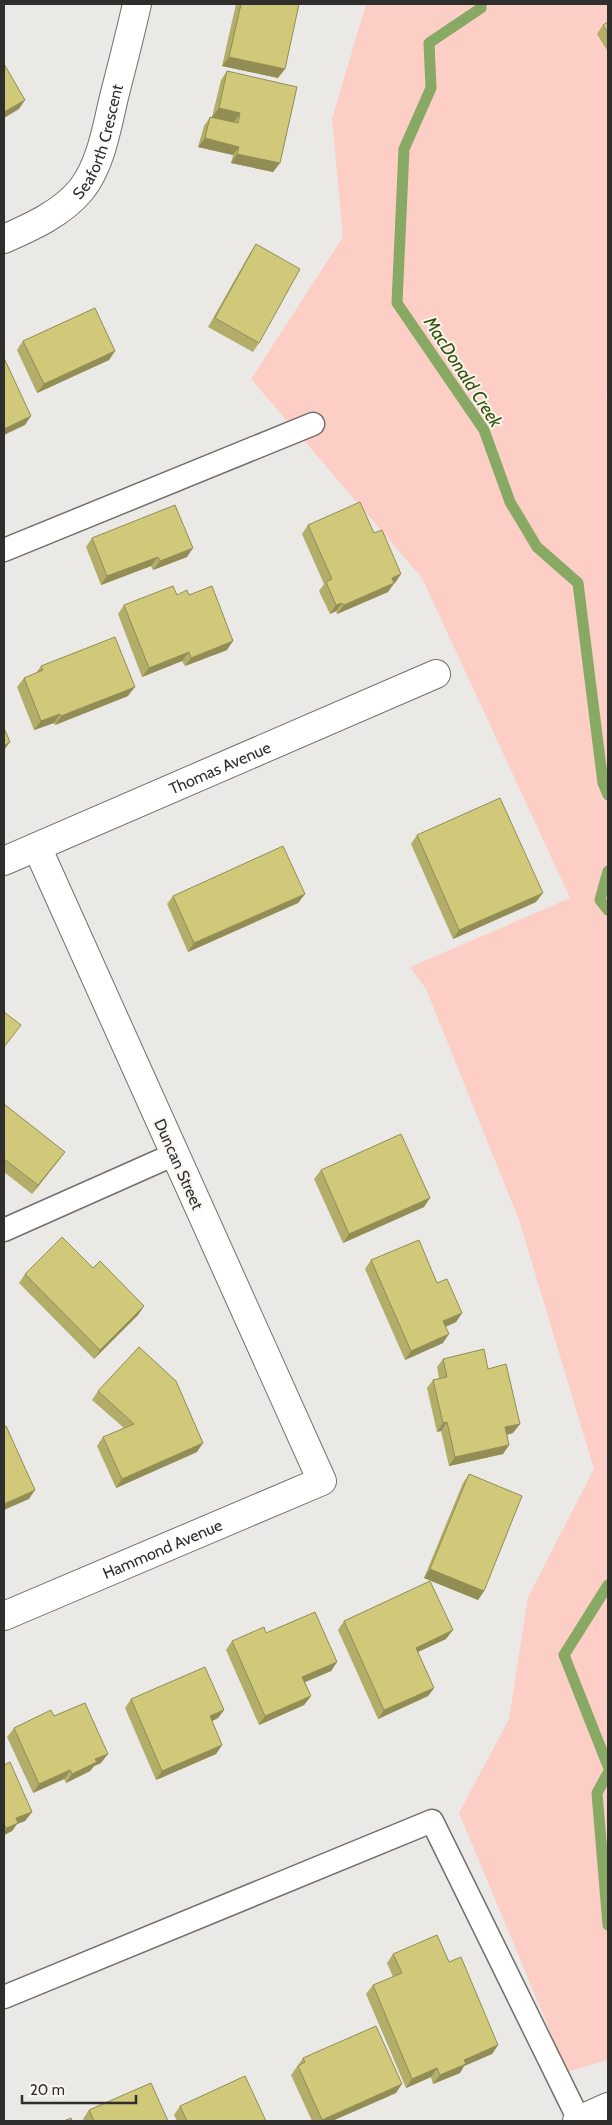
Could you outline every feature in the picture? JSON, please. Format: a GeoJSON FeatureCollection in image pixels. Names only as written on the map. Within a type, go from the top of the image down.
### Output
{"type":"FeatureCollection","features":[{"type":"Feature","properties":{"kind":"street","name":"Seaforth Crescent"},"geometry":{"type":"LineString","coordinates":[[4,239],[29,227],[66,204],[81,189],[90,174],[106,132],[138,4]]}},
{"type":"Feature","properties":{"kind":"street","name":"Thomas Avenue"},"geometry":{"type":"LineString","coordinates":[[4,861],[436,674]]}},
{"type":"Feature","properties":{"kind":"street","name":"Duncan Street"},"geometry":{"type":"LineString","coordinates":[[37,847],[322,1481]]}},
{"type":"Feature","properties":{"kind":"street","name":"Hammond Avenue"},"geometry":{"type":"LineString","coordinates":[[4,1616],[322,1481]]}},
{"type":"Feature","properties":{"kind":"street"},"geometry":{"type":"LineString","coordinates":[[578,2121],[608,2107]]}},
{"type":"Feature","properties":{"kind":"lane"},"geometry":{"type":"LineString","coordinates":[[4,550],[313,424]]}},
{"type":"Feature","properties":{"kind":"lane"},"geometry":{"type":"LineString","coordinates":[[4,1230],[175,1154]]}},
{"type":"Feature","properties":{"kind":"lane"},"geometry":{"type":"LineString","coordinates":[[4,1997],[432,1821],[578,2121]]}},
{"type":"Feature","properties":{"kind":"shaded area"},"geometry":{"type":"Polygon","coordinates":[[[366,4],[608,4],[608,387],[606,393],[608,401],[608,2060],[567,2072],[459,1813],[509,1719],[528,1597],[594,1469],[519,1220],[426,989],[410,967],[570,898],[422,578],[251,379],[343,237],[332,119],[366,4]]]}},
{"type":"Feature","properties":{"kind":"building"},"geometry":{"type":"Polygon","coordinates":[[[241,4],[299,4],[285,69],[229,57],[241,4]]]}},
{"type":"Feature","properties":{"kind":"building"},"geometry":{"type":"Polygon","coordinates":[[[608,22],[608,33],[603,25],[608,22]]]}},
{"type":"Feature","properties":{"kind":"building"},"geometry":{"type":"Polygon","coordinates":[[[4,64],[25,100],[4,112],[4,64]]]}},
{"type":"Feature","properties":{"kind":"building"},"geometry":{"type":"Polygon","coordinates":[[[227,71],[297,87],[280,163],[237,154],[239,147],[205,138],[210,117],[238,123],[240,113],[219,108],[227,71]]]}},
{"type":"Feature","properties":{"kind":"building"},"geometry":{"type":"Polygon","coordinates":[[[256,244],[300,269],[259,343],[215,318],[256,244]]]}},
{"type":"Feature","properties":{"kind":"building"},"geometry":{"type":"Polygon","coordinates":[[[95,308],[115,351],[44,384],[23,341],[95,308]]]}},
{"type":"Feature","properties":{"kind":"building"},"geometry":{"type":"Polygon","coordinates":[[[4,358],[31,416],[4,429],[4,358]]]}},
{"type":"Feature","properties":{"kind":"building"},"geometry":{"type":"Polygon","coordinates":[[[360,502],[374,533],[382,530],[401,574],[392,578],[394,583],[344,605],[342,603],[336,605],[326,582],[332,579],[308,525],[360,502]]]}},
{"type":"Feature","properties":{"kind":"building"},"geometry":{"type":"Polygon","coordinates":[[[175,505],[193,548],[160,561],[158,557],[107,576],[92,538],[175,505]]]}},
{"type":"Feature","properties":{"kind":"building"},"geometry":{"type":"Polygon","coordinates":[[[173,586],[177,595],[187,590],[189,595],[212,586],[233,641],[191,658],[189,652],[149,668],[124,605],[173,586]]]}},
{"type":"Feature","properties":{"kind":"building"},"geometry":{"type":"Polygon","coordinates":[[[115,637],[135,687],[61,716],[60,714],[41,721],[24,678],[43,670],[41,666],[115,637]]]}},
{"type":"Feature","properties":{"kind":"building"},"geometry":{"type":"Polygon","coordinates":[[[4,728],[10,742],[4,746],[4,728]]]}},
{"type":"Feature","properties":{"kind":"building"},"geometry":{"type":"Polygon","coordinates":[[[500,798],[543,893],[459,930],[417,835],[500,798]]]}},
{"type":"Feature","properties":{"kind":"building"},"geometry":{"type":"Polygon","coordinates":[[[283,846],[305,894],[194,943],[173,896],[283,846]]]}},
{"type":"Feature","properties":{"kind":"building"},"geometry":{"type":"Polygon","coordinates":[[[4,1012],[21,1025],[4,1047],[4,1012]]]}},
{"type":"Feature","properties":{"kind":"building"},"geometry":{"type":"Polygon","coordinates":[[[4,1104],[65,1152],[38,1185],[4,1159],[4,1104]]]}},
{"type":"Feature","properties":{"kind":"building"},"geometry":{"type":"Polygon","coordinates":[[[401,1134],[430,1198],[349,1234],[321,1170],[401,1134]]]}},
{"type":"Feature","properties":{"kind":"building"},"geometry":{"type":"Polygon","coordinates":[[[62,1237],[93,1268],[100,1261],[144,1306],[100,1350],[25,1274],[62,1237]]]}},
{"type":"Feature","properties":{"kind":"building"},"geometry":{"type":"Polygon","coordinates":[[[419,1240],[437,1283],[447,1279],[462,1313],[443,1321],[449,1334],[411,1351],[371,1260],[419,1240]]]}},
{"type":"Feature","properties":{"kind":"building"},"geometry":{"type":"Polygon","coordinates":[[[139,1347],[176,1381],[203,1443],[122,1479],[103,1437],[134,1424],[98,1391],[139,1347]]]}},
{"type":"Feature","properties":{"kind":"building"},"geometry":{"type":"Polygon","coordinates":[[[484,1349],[488,1369],[506,1364],[520,1424],[505,1427],[509,1445],[455,1457],[447,1422],[443,1423],[433,1380],[447,1377],[443,1359],[484,1349]]]}},
{"type":"Feature","properties":{"kind":"building"},"geometry":{"type":"Polygon","coordinates":[[[6,1426],[35,1490],[4,1504],[4,1427],[6,1426]]]}},
{"type":"Feature","properties":{"kind":"building"},"geometry":{"type":"Polygon","coordinates":[[[469,1474],[522,1496],[484,1591],[430,1569],[469,1474]]]}},
{"type":"Feature","properties":{"kind":"building"},"geometry":{"type":"Polygon","coordinates":[[[430,1581],[453,1630],[416,1648],[434,1688],[384,1710],[344,1621],[430,1581]]]}},
{"type":"Feature","properties":{"kind":"building"},"geometry":{"type":"Polygon","coordinates":[[[315,1612],[337,1662],[302,1677],[311,1696],[265,1716],[232,1641],[264,1627],[266,1633],[315,1612]]]}},
{"type":"Feature","properties":{"kind":"building"},"geometry":{"type":"Polygon","coordinates":[[[205,1667],[224,1710],[210,1716],[222,1745],[162,1771],[131,1699],[205,1667]]]}},
{"type":"Feature","properties":{"kind":"building"},"geometry":{"type":"Polygon","coordinates":[[[85,1703],[108,1754],[95,1759],[97,1762],[72,1774],[70,1770],[39,1784],[14,1728],[51,1710],[54,1716],[85,1703]]]}},
{"type":"Feature","properties":{"kind":"building"},"geometry":{"type":"Polygon","coordinates":[[[10,1762],[32,1812],[16,1818],[18,1823],[7,1828],[4,1825],[4,1765],[10,1762]]]}},
{"type":"Feature","properties":{"kind":"building"},"geometry":{"type":"Polygon","coordinates":[[[437,1935],[449,1962],[461,1957],[498,2045],[464,2060],[466,2064],[440,2075],[437,2068],[412,2079],[373,1985],[402,1973],[393,1954],[437,1935]]]}},
{"type":"Feature","properties":{"kind":"building"},"geometry":{"type":"Polygon","coordinates":[[[376,2026],[402,2084],[322,2120],[298,2066],[305,2062],[303,2058],[376,2026]]]}},
{"type":"Feature","properties":{"kind":"building"},"geometry":{"type":"Polygon","coordinates":[[[245,2076],[266,2121],[187,2121],[180,2106],[245,2076]]]}},
{"type":"Feature","properties":{"kind":"building"},"geometry":{"type":"Polygon","coordinates":[[[151,2083],[168,2121],[94,2121],[89,2110],[151,2083]]]}},
{"type":"Feature","properties":{"kind":"waterway","name":"MacDonald Creek"},"geometry":{"type":"LineString","coordinates":[[481,4],[481,8],[429,43],[431,88],[404,149],[397,303],[484,430],[510,502],[537,547],[578,583],[603,783],[608,795]]}},
{"type":"Feature","properties":{"kind":"waterway","name":"MacDonald Creek"},"geometry":{"type":"LineString","coordinates":[[608,871],[600,900],[608,910]]}},
{"type":"Feature","properties":{"kind":"waterway","name":"MacDonald Creek"},"geometry":{"type":"LineString","coordinates":[[608,1585],[564,1655],[608,1766]]}},
{"type":"Feature","properties":{"kind":"waterway","name":"MacDonald Creek"},"geometry":{"type":"LineString","coordinates":[[608,1773],[597,1793],[608,1925]]}}]}
